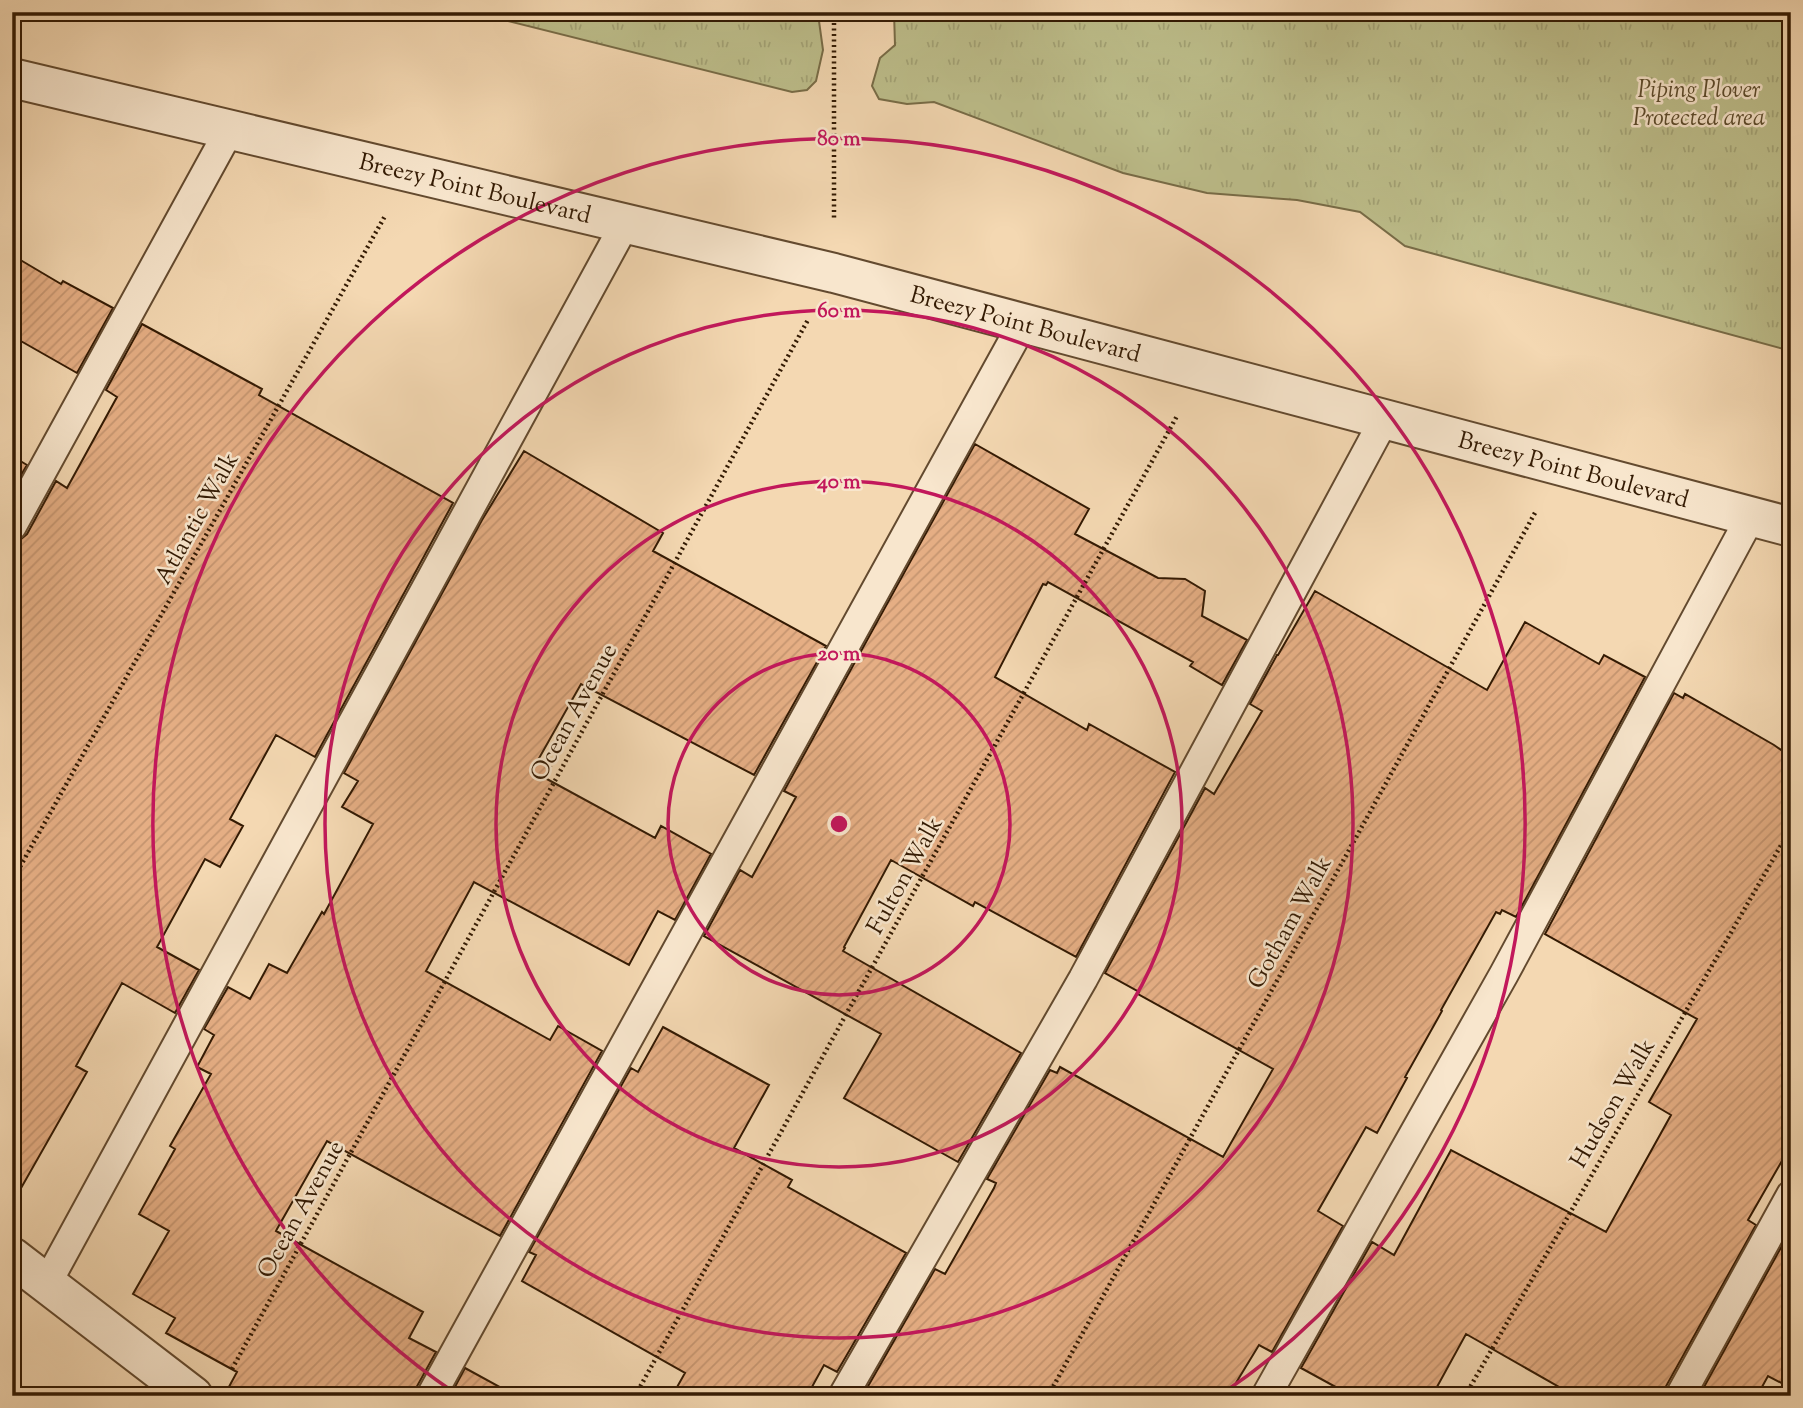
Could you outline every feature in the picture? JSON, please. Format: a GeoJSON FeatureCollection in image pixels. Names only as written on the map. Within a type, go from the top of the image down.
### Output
{"type":"FeatureCollection","features":[{"type":"Feature","properties":{"kind":"street","name":"Breezy Point Boulevard"},"geometry":{"type":"LineString","coordinates":[[12,78],[834,273],[1791,527]]}},
{"type":"Feature","properties":{"kind":"street"},"geometry":{"type":"LineString","coordinates":[[12,1257],[193,1396]]}},
{"type":"Feature","properties":{"kind":"lane"},"geometry":{"type":"LineString","coordinates":[[12,526],[230,129]]}},
{"type":"Feature","properties":{"kind":"lane"},"geometry":{"type":"LineString","coordinates":[[47,1283],[626,222]]}},
{"type":"Feature","properties":{"kind":"lane"},"geometry":{"type":"LineString","coordinates":[[431,1396],[1023,324]]}},
{"type":"Feature","properties":{"kind":"lane"},"geometry":{"type":"LineString","coordinates":[[843,1396],[1083,979],[1385,418]]}},
{"type":"Feature","properties":{"kind":"lane"},"geometry":{"type":"LineString","coordinates":[[1266,1396],[1504,974],[1751,516]]}},
{"type":"Feature","properties":{"kind":"lane"},"geometry":{"type":"LineString","coordinates":[[1680,1396],[1791,1195]]}},
{"type":"Feature","properties":{"kind":"path","name":"Ocean Avenue"},"geometry":{"type":"LineString","coordinates":[[231,1371],[834,273],[834,12]]}},
{"type":"Feature","properties":{"kind":"path","name":"Atlantic Walk"},"geometry":{"type":"LineString","coordinates":[[12,881],[410,171]]}},
{"type":"Feature","properties":{"kind":"path","name":"Fulton Walk"},"geometry":{"type":"LineString","coordinates":[[635,1396],[1202,371]]}},
{"type":"Feature","properties":{"kind":"path","name":"Gotham Walk"},"geometry":{"type":"LineString","coordinates":[[1048,1396],[1561,465]]}},
{"type":"Feature","properties":{"kind":"path","name":"Hudson Walk"},"geometry":{"type":"LineString","coordinates":[[1465,1396],[1791,828]]}},
{"type":"Feature","properties":{"kind":"green space"},"geometry":{"type":"Polygon","coordinates":[[[472,12],[814,12],[819,21],[823,50],[816,81],[807,90],[792,92],[472,12]]]}},
{"type":"Feature","properties":{"kind":"green space","name":"Piping Plover Protected area"},"geometry":{"type":"Polygon","coordinates":[[[894,12],[1791,12],[1791,351],[1405,246],[1360,212],[1297,200],[1207,193],[1123,173],[934,102],[907,104],[879,99],[872,86],[880,58],[895,45],[894,12]]]}},
{"type":"Feature","properties":{"kind":"building"},"geometry":{"type":"Polygon","coordinates":[[[12,255],[61,284],[63,281],[113,308],[77,373],[12,336],[12,255]]]}},
{"type":"Feature","properties":{"kind":"building"},"geometry":{"type":"Polygon","coordinates":[[[142,324],[262,389],[259,395],[453,503],[315,757],[276,735],[230,819],[243,826],[220,867],[205,859],[157,947],[199,970],[175,1013],[122,983],[76,1066],[87,1072],[12,1204],[12,543],[27,534],[56,481],[67,488],[117,397],[106,390],[142,324]]]}},
{"type":"Feature","properties":{"kind":"building"},"geometry":{"type":"Polygon","coordinates":[[[975,444],[1089,509],[1075,534],[1158,578],[1185,579],[1205,591],[1202,616],[1247,640],[1222,685],[1190,666],[1193,662],[1048,582],[1043,584],[995,677],[1087,730],[1089,724],[1175,772],[1076,957],[975,902],[973,906],[891,860],[843,951],[1021,1053],[958,1162],[844,1098],[881,1034],[704,936],[740,870],[752,877],[796,797],[784,791],[975,444]]]}},
{"type":"Feature","properties":{"kind":"building"},"geometry":{"type":"Polygon","coordinates":[[[524,451],[663,533],[653,551],[826,646],[754,775],[581,684],[538,760],[551,767],[545,778],[655,838],[661,826],[711,854],[675,920],[658,911],[629,965],[474,882],[426,971],[550,1040],[558,1026],[602,1051],[500,1236],[327,1141],[277,1229],[276,1231],[423,1312],[409,1338],[436,1352],[414,1396],[224,1396],[237,1372],[166,1333],[175,1318],[133,1294],[169,1231],[139,1214],[175,1149],[170,1146],[211,1074],[197,1067],[214,1035],[204,1029],[228,987],[250,999],[269,964],[287,973],[322,912],[324,914],[373,824],[342,807],[358,781],[344,773],[482,520],[524,451]]]}},
{"type":"Feature","properties":{"kind":"building"},"geometry":{"type":"Polygon","coordinates":[[[12,456],[27,465],[12,491],[12,456]]]}},
{"type":"Feature","properties":{"kind":"building"},"geometry":{"type":"Polygon","coordinates":[[[1315,591],[1487,690],[1525,622],[1599,664],[1604,655],[1645,677],[1516,917],[1502,910],[1500,914],[1496,912],[1377,1133],[1366,1127],[1318,1211],[1343,1226],[1272,1352],[1259,1345],[1228,1396],[880,1396],[867,1388],[935,1269],[945,1274],[994,1188],[996,1183],[987,1179],[1050,1070],[1057,1073],[1060,1067],[1223,1157],[1273,1069],[1105,973],[1205,788],[1214,794],[1262,711],[1250,704],[1315,591]]]}},
{"type":"Feature","properties":{"kind":"building"},"geometry":{"type":"Polygon","coordinates":[[[1674,693],[1683,698],[1685,694],[1791,757],[1791,1145],[1748,1220],[1756,1225],[1663,1396],[1575,1396],[1466,1334],[1432,1396],[1352,1396],[1301,1368],[1372,1242],[1394,1255],[1451,1150],[1606,1232],[1671,1115],[1649,1102],[1697,1019],[1545,934],[1674,693]]]}},
{"type":"Feature","properties":{"kind":"building"},"geometry":{"type":"Polygon","coordinates":[[[663,1027],[769,1085],[734,1148],[792,1180],[788,1187],[906,1253],[837,1372],[824,1365],[807,1396],[672,1396],[685,1373],[522,1281],[536,1255],[529,1252],[631,1068],[638,1072],[663,1027]]]}},
{"type":"Feature","properties":{"kind":"building"},"geometry":{"type":"Polygon","coordinates":[[[1784,1242],[1791,1247],[1791,1388],[1768,1376],[1757,1396],[1699,1396],[1784,1242]]]}},
{"type":"Feature","properties":{"kind":"building"},"geometry":{"type":"Polygon","coordinates":[[[465,1368],[516,1396],[450,1396],[465,1368]]]}}]}
